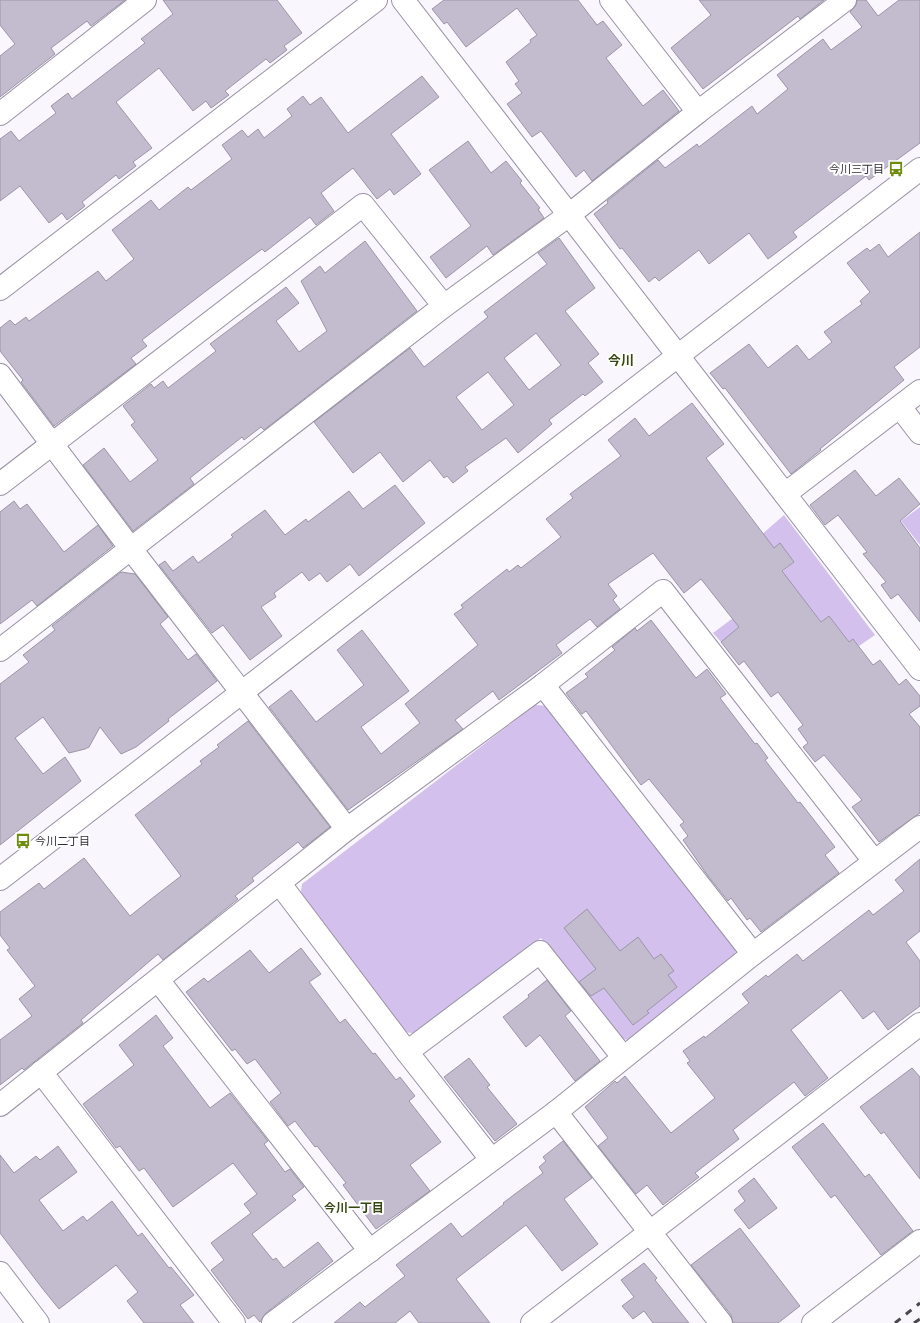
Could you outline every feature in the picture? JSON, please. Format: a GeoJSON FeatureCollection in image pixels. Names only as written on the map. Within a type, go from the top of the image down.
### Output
{"type":"FeatureCollection","features":[{"type":"Feature","properties":{"kind":"street"},"geometry":{"type":"LineString","coordinates":[[0,114],[145,0]]}},
{"type":"Feature","properties":{"kind":"street"},"geometry":{"type":"LineString","coordinates":[[0,289],[376,0]]}},
{"type":"Feature","properties":{"kind":"street"},"geometry":{"type":"LineString","coordinates":[[403,0],[678,358],[920,669]]}},
{"type":"Feature","properties":{"kind":"street"},"geometry":{"type":"LineString","coordinates":[[0,650],[444,306],[568,215],[698,112],[845,0]]}},
{"type":"Feature","properties":{"kind":"street"},"geometry":{"type":"LineString","coordinates":[[614,1],[698,112]]}},
{"type":"Feature","properties":{"kind":"street"},"geometry":{"type":"LineString","coordinates":[[0,879],[678,358],[920,169]]}},
{"type":"Feature","properties":{"kind":"street"},"geometry":{"type":"LineString","coordinates":[[0,484],[363,205],[444,306]]}},
{"type":"Feature","properties":{"kind":"street"},"geometry":{"type":"LineString","coordinates":[[0,375],[131,549],[347,829]]}},
{"type":"Feature","properties":{"kind":"street"},"geometry":{"type":"LineString","coordinates":[[785,494],[920,391]]}},
{"type":"Feature","properties":{"kind":"street"},"geometry":{"type":"LineString","coordinates":[[900,406],[920,433]]}},
{"type":"Feature","properties":{"kind":"street"},"geometry":{"type":"LineString","coordinates":[[0,1105],[280,884],[347,829],[543,685],[663,591],[874,861]]}},
{"type":"Feature","properties":{"kind":"street"},"geometry":{"type":"LineString","coordinates":[[543,685],[753,954]]}},
{"type":"Feature","properties":{"kind":"street"},"geometry":{"type":"LineString","coordinates":[[273,1323],[556,1112],[753,954],[920,827]]}},
{"type":"Feature","properties":{"kind":"street"},"geometry":{"type":"LineString","coordinates":[[280,884],[407,1052],[491,1159]]}},
{"type":"Feature","properties":{"kind":"street"},"geometry":{"type":"LineString","coordinates":[[407,1052],[540,952],[623,1057]]}},
{"type":"Feature","properties":{"kind":"street"},"geometry":{"type":"LineString","coordinates":[[158,980],[370,1251]]}},
{"type":"Feature","properties":{"kind":"street"},"geometry":{"type":"LineString","coordinates":[[532,1323],[920,1024]]}},
{"type":"Feature","properties":{"kind":"street"},"geometry":{"type":"LineString","coordinates":[[41,1072],[234,1323]]}},
{"type":"Feature","properties":{"kind":"street"},"geometry":{"type":"LineString","coordinates":[[556,1112],[721,1323]]}},
{"type":"Feature","properties":{"kind":"street"},"geometry":{"type":"LineString","coordinates":[[813,1323],[920,1241]]}},
{"type":"Feature","properties":{"kind":"street"},"geometry":{"type":"LineString","coordinates":[[0,1273],[38,1323]]}},
{"type":"Feature","properties":{"kind":"shaded area"},"geometry":{"type":"Polygon","coordinates":[[[920,507],[920,545],[901,521],[920,507]]]}},
{"type":"Feature","properties":{"kind":"shaded area"},"geometry":{"type":"Polygon","coordinates":[[[784,515],[875,635],[859,646],[853,639],[849,642],[829,616],[821,622],[782,572],[794,562],[780,544],[761,558],[751,544],[784,515]]]}},
{"type":"Feature","properties":{"kind":"shaded area"},"geometry":{"type":"Polygon","coordinates":[[[761,597],[768,605],[721,642],[713,633],[761,597]]]}},
{"type":"Feature","properties":{"kind":"shaded area"},"geometry":{"type":"Polygon","coordinates":[[[535,705],[549,706],[736,949],[734,962],[632,1040],[618,1039],[541,938],[417,1034],[405,1032],[300,898],[302,884],[535,705]]]}},
{"type":"Feature","properties":{"kind":"building"},"geometry":{"type":"Polygon","coordinates":[[[0,0],[125,0],[91,26],[87,21],[51,48],[55,54],[0,97],[0,56],[15,44],[0,25],[0,0]]]}},
{"type":"Feature","properties":{"kind":"building"},"geometry":{"type":"Polygon","coordinates":[[[163,0],[277,0],[302,33],[284,46],[287,50],[270,63],[266,59],[225,91],[229,95],[211,108],[206,101],[193,111],[159,68],[116,102],[152,148],[133,162],[136,166],[119,179],[116,175],[82,202],[85,206],[67,220],[62,213],[49,223],[20,186],[0,201],[0,139],[11,131],[19,141],[56,113],[51,106],[68,93],[72,99],[145,43],[141,39],[173,14],[163,0]]]}},
{"type":"Feature","properties":{"kind":"building"},"geometry":{"type":"Polygon","coordinates":[[[444,0],[578,0],[597,25],[603,21],[622,45],[606,58],[643,106],[663,90],[679,111],[592,181],[584,170],[576,177],[541,131],[532,137],[507,104],[522,93],[515,84],[519,81],[506,62],[531,42],[530,40],[537,35],[517,8],[466,47],[447,22],[444,24],[432,9],[444,0]]]}},
{"type":"Feature","properties":{"kind":"building"},"geometry":{"type":"Polygon","coordinates":[[[699,0],[824,0],[800,19],[798,16],[703,89],[671,48],[711,15],[699,0]]]}},
{"type":"Feature","properties":{"kind":"building"},"geometry":{"type":"Polygon","coordinates":[[[857,0],[866,0],[878,16],[899,0],[920,0],[920,143],[869,180],[866,176],[793,232],[797,237],[768,259],[749,233],[709,264],[699,250],[659,281],[655,277],[649,282],[622,248],[620,249],[594,214],[608,203],[607,201],[658,160],[665,168],[697,144],[699,147],[752,106],[757,114],[788,89],[777,75],[823,39],[831,50],[862,27],[850,12],[856,5],[857,0]]]}},
{"type":"Feature","properties":{"kind":"building"},"geometry":{"type":"Polygon","coordinates":[[[422,76],[439,97],[391,134],[421,174],[394,195],[390,189],[377,199],[353,168],[321,193],[334,211],[316,225],[310,217],[265,252],[262,249],[142,340],[147,346],[131,358],[136,364],[54,426],[21,382],[23,380],[0,351],[0,328],[10,320],[15,325],[26,317],[29,321],[98,271],[106,281],[134,259],[112,230],[151,200],[159,210],[188,187],[191,190],[232,159],[222,145],[242,130],[248,137],[258,129],[264,138],[292,116],[287,109],[303,96],[310,105],[321,97],[348,133],[422,76]]]}},
{"type":"Feature","properties":{"kind":"building"},"geometry":{"type":"Polygon","coordinates":[[[468,141],[491,173],[506,161],[522,181],[520,183],[540,208],[538,209],[544,218],[493,255],[487,246],[446,278],[430,257],[471,226],[429,170],[468,141]]]}},
{"type":"Feature","properties":{"kind":"building"},"geometry":{"type":"Polygon","coordinates":[[[920,232],[920,347],[894,367],[904,380],[791,474],[725,388],[723,389],[710,373],[749,344],[768,368],[797,345],[809,360],[832,342],[824,332],[862,304],[860,301],[870,292],[847,263],[867,248],[870,251],[879,244],[888,257],[920,232]]]}},
{"type":"Feature","properties":{"kind":"building"},"geometry":{"type":"Polygon","coordinates":[[[559,238],[595,288],[565,311],[599,354],[588,363],[603,382],[585,396],[583,394],[549,420],[552,424],[518,453],[506,438],[465,467],[468,471],[453,483],[447,476],[444,478],[430,460],[403,482],[380,452],[353,473],[314,422],[410,348],[424,367],[488,317],[484,312],[547,264],[538,253],[559,238]],[[536,333],[504,358],[529,390],[561,365],[536,333]],[[488,372],[456,397],[482,430],[514,405],[488,372]]]}},
{"type":"Feature","properties":{"kind":"building"},"geometry":{"type":"Polygon","coordinates":[[[365,241],[417,311],[264,430],[261,427],[244,440],[242,437],[190,478],[194,484],[133,531],[83,465],[104,448],[130,482],[158,460],[131,425],[135,422],[123,406],[151,384],[154,388],[163,381],[168,388],[216,351],[210,344],[286,287],[299,303],[276,321],[299,352],[327,331],[301,281],[320,266],[325,273],[365,241]]]}},
{"type":"Feature","properties":{"kind":"building"},"geometry":{"type":"Polygon","coordinates":[[[692,403],[724,444],[706,458],[774,548],[780,543],[794,562],[782,571],[821,622],[829,616],[849,642],[853,639],[873,665],[880,660],[899,685],[906,679],[920,696],[920,706],[909,714],[920,727],[920,813],[879,842],[852,807],[862,800],[824,755],[815,762],[803,747],[808,743],[798,729],[803,725],[778,692],[771,697],[744,661],[739,665],[721,642],[739,627],[701,579],[684,593],[653,553],[608,584],[617,596],[613,600],[620,609],[597,627],[590,619],[556,645],[562,653],[499,700],[493,691],[455,720],[463,729],[348,810],[269,707],[291,690],[316,722],[364,685],[337,650],[362,630],[409,691],[361,727],[381,754],[420,723],[405,704],[478,645],[454,614],[463,608],[461,605],[507,569],[509,572],[518,565],[521,568],[561,537],[546,519],[573,498],[570,494],[621,456],[608,440],[635,418],[649,436],[692,403]]]}},
{"type":"Feature","properties":{"kind":"building"},"geometry":{"type":"Polygon","coordinates":[[[855,470],[876,496],[899,478],[920,504],[900,521],[920,548],[920,622],[898,594],[891,599],[881,585],[886,582],[863,554],[867,552],[838,515],[825,525],[810,505],[855,470]]]}},
{"type":"Feature","properties":{"kind":"building"},"geometry":{"type":"Polygon","coordinates":[[[395,485],[425,523],[359,576],[350,564],[327,582],[320,573],[309,581],[302,572],[274,593],[276,597],[261,607],[282,636],[250,660],[223,625],[212,633],[159,565],[165,561],[173,571],[193,556],[198,563],[233,537],[231,535],[265,510],[285,535],[306,519],[308,522],[349,491],[363,509],[395,485]]]}},
{"type":"Feature","properties":{"kind":"building"},"geometry":{"type":"Polygon","coordinates":[[[14,501],[20,509],[27,504],[64,552],[98,525],[113,546],[37,606],[32,600],[0,624],[0,512],[14,501]]]}},
{"type":"Feature","properties":{"kind":"building"},"geometry":{"type":"Polygon","coordinates":[[[121,572],[135,574],[168,617],[160,624],[188,660],[196,654],[217,681],[168,719],[169,721],[136,747],[121,754],[100,727],[89,747],[69,753],[43,717],[15,738],[43,774],[65,757],[81,781],[0,845],[0,684],[29,662],[23,655],[55,630],[52,626],[121,572]]]}},
{"type":"Feature","properties":{"kind":"building"},"geometry":{"type":"Polygon","coordinates":[[[651,620],[696,678],[707,669],[726,694],[720,698],[755,744],[757,743],[768,758],[765,760],[798,803],[800,802],[835,847],[825,855],[839,873],[761,932],[750,918],[747,920],[731,898],[728,901],[708,876],[683,840],[688,836],[680,825],[684,822],[649,779],[641,785],[586,711],[582,714],[566,693],[588,677],[585,674],[615,650],[612,647],[635,628],[637,631],[651,620]]]}},
{"type":"Feature","properties":{"kind":"building"},"geometry":{"type":"Polygon","coordinates":[[[248,721],[330,827],[303,848],[298,842],[252,878],[254,881],[235,896],[238,899],[163,960],[158,954],[81,1020],[83,1023],[24,1070],[22,1068],[0,1085],[0,1040],[32,1016],[19,999],[35,986],[7,950],[10,948],[0,935],[0,912],[39,883],[44,889],[84,858],[130,916],[181,876],[135,815],[202,764],[200,761],[219,747],[217,745],[248,721]]]}},
{"type":"Feature","properties":{"kind":"building"},"geometry":{"type":"Polygon","coordinates":[[[920,859],[920,931],[906,942],[920,961],[920,1006],[888,1030],[874,1011],[863,1019],[841,990],[791,1030],[828,1078],[805,1096],[794,1082],[733,1130],[739,1139],[695,1173],[699,1177],[663,1205],[647,1185],[636,1194],[598,1146],[608,1138],[585,1107],[615,1081],[617,1083],[625,1076],[671,1133],[715,1098],[687,1063],[690,1061],[683,1051],[704,1036],[705,1038],[749,1003],[742,994],[766,975],[768,977],[797,954],[803,961],[869,910],[873,915],[904,891],[895,880],[920,859]]]}},
{"type":"Feature","properties":{"kind":"building"},"geometry":{"type":"Polygon","coordinates":[[[587,909],[620,951],[638,937],[654,959],[661,954],[674,971],[668,975],[677,987],[647,1011],[649,1013],[633,1025],[604,988],[591,996],[579,982],[596,969],[564,928],[587,909]]]}},
{"type":"Feature","properties":{"kind":"building"},"geometry":{"type":"Polygon","coordinates":[[[301,948],[321,974],[309,982],[340,1023],[345,1019],[373,1054],[375,1053],[396,1080],[400,1077],[415,1096],[409,1101],[441,1142],[410,1165],[430,1191],[376,1229],[343,1185],[346,1183],[317,1146],[315,1147],[295,1121],[288,1126],[270,1102],[281,1093],[255,1059],[247,1064],[235,1049],[232,1051],[186,992],[204,978],[208,982],[250,950],[269,973],[301,948]]]}},
{"type":"Feature","properties":{"kind":"building"},"geometry":{"type":"Polygon","coordinates":[[[547,980],[571,1011],[565,1016],[600,1061],[575,1081],[540,1035],[526,1047],[503,1017],[529,997],[528,995],[547,980]]]}},
{"type":"Feature","properties":{"kind":"building"},"geometry":{"type":"Polygon","coordinates":[[[156,1015],[173,1038],[163,1046],[210,1108],[230,1093],[268,1141],[264,1144],[285,1172],[290,1169],[304,1187],[292,1196],[296,1200],[252,1234],[273,1260],[276,1258],[284,1268],[318,1242],[333,1261],[266,1313],[260,1322],[254,1315],[248,1319],[211,1270],[224,1260],[211,1243],[251,1213],[244,1204],[257,1194],[233,1163],[173,1207],[144,1168],[139,1171],[120,1146],[116,1148],[83,1104],[134,1065],[119,1045],[156,1015]]]}},
{"type":"Feature","properties":{"kind":"building"},"geometry":{"type":"Polygon","coordinates":[[[469,1058],[490,1085],[487,1087],[517,1124],[495,1141],[444,1077],[469,1058]]]}},
{"type":"Feature","properties":{"kind":"building"},"geometry":{"type":"Polygon","coordinates":[[[912,1068],[920,1077],[920,1179],[884,1132],[881,1134],[860,1107],[912,1068]]]}},
{"type":"Feature","properties":{"kind":"building"},"geometry":{"type":"Polygon","coordinates":[[[823,1123],[865,1177],[869,1174],[913,1231],[881,1255],[835,1195],[831,1198],[792,1147],[823,1123]]]}},
{"type":"Feature","properties":{"kind":"building"},"geometry":{"type":"Polygon","coordinates":[[[563,1141],[592,1178],[564,1199],[598,1244],[562,1271],[526,1225],[456,1279],[490,1323],[419,1323],[410,1311],[395,1323],[334,1323],[360,1302],[365,1307],[405,1276],[396,1265],[451,1223],[462,1237],[504,1204],[503,1203],[543,1173],[539,1167],[546,1161],[543,1157],[563,1141]]]}},
{"type":"Feature","properties":{"kind":"building"},"geometry":{"type":"Polygon","coordinates":[[[58,1146],[77,1172],[39,1200],[63,1231],[83,1216],[87,1221],[112,1201],[138,1236],[142,1233],[169,1268],[171,1267],[194,1295],[180,1305],[194,1323],[144,1323],[127,1301],[138,1292],[116,1265],[59,1309],[42,1288],[0,1233],[0,1155],[14,1173],[36,1156],[40,1160],[58,1146]]]}},
{"type":"Feature","properties":{"kind":"building"},"geometry":{"type":"Polygon","coordinates":[[[754,1178],[777,1208],[749,1229],[734,1210],[745,1201],[738,1191],[754,1178]]]}},
{"type":"Feature","properties":{"kind":"building"},"geometry":{"type":"Polygon","coordinates":[[[740,1228],[800,1306],[778,1323],[733,1323],[731,1315],[691,1265],[740,1228]]]}},
{"type":"Feature","properties":{"kind":"building"},"geometry":{"type":"Polygon","coordinates":[[[644,1263],[657,1278],[655,1280],[689,1323],[653,1323],[644,1311],[633,1319],[622,1306],[634,1297],[621,1280],[644,1263]]]}},
{"type":"Feature","properties":{"kind":"railway"},"geometry":{"type":"LineString","coordinates":[[895,1323],[920,1303]]}},
{"type":"Feature","properties":{"kind":"railway"},"geometry":{"type":"LineString","coordinates":[[914,1323],[920,1319]]}},
{"type":"Feature","properties":{"kind":"place","name":"今川三丁目"},"geometry":{"type":"Point","coordinates":[896,169]}},
{"type":"Feature","properties":{"kind":"place","name":"今川二丁目"},"geometry":{"type":"Point","coordinates":[23,841]}},
{"type":"Feature","properties":{"kind":"district","name":"今川"},"geometry":{"type":"Point","coordinates":[621,360]}},
{"type":"Feature","properties":{"kind":"district","name":"今川一丁目"},"geometry":{"type":"Point","coordinates":[354,1207]}}]}
